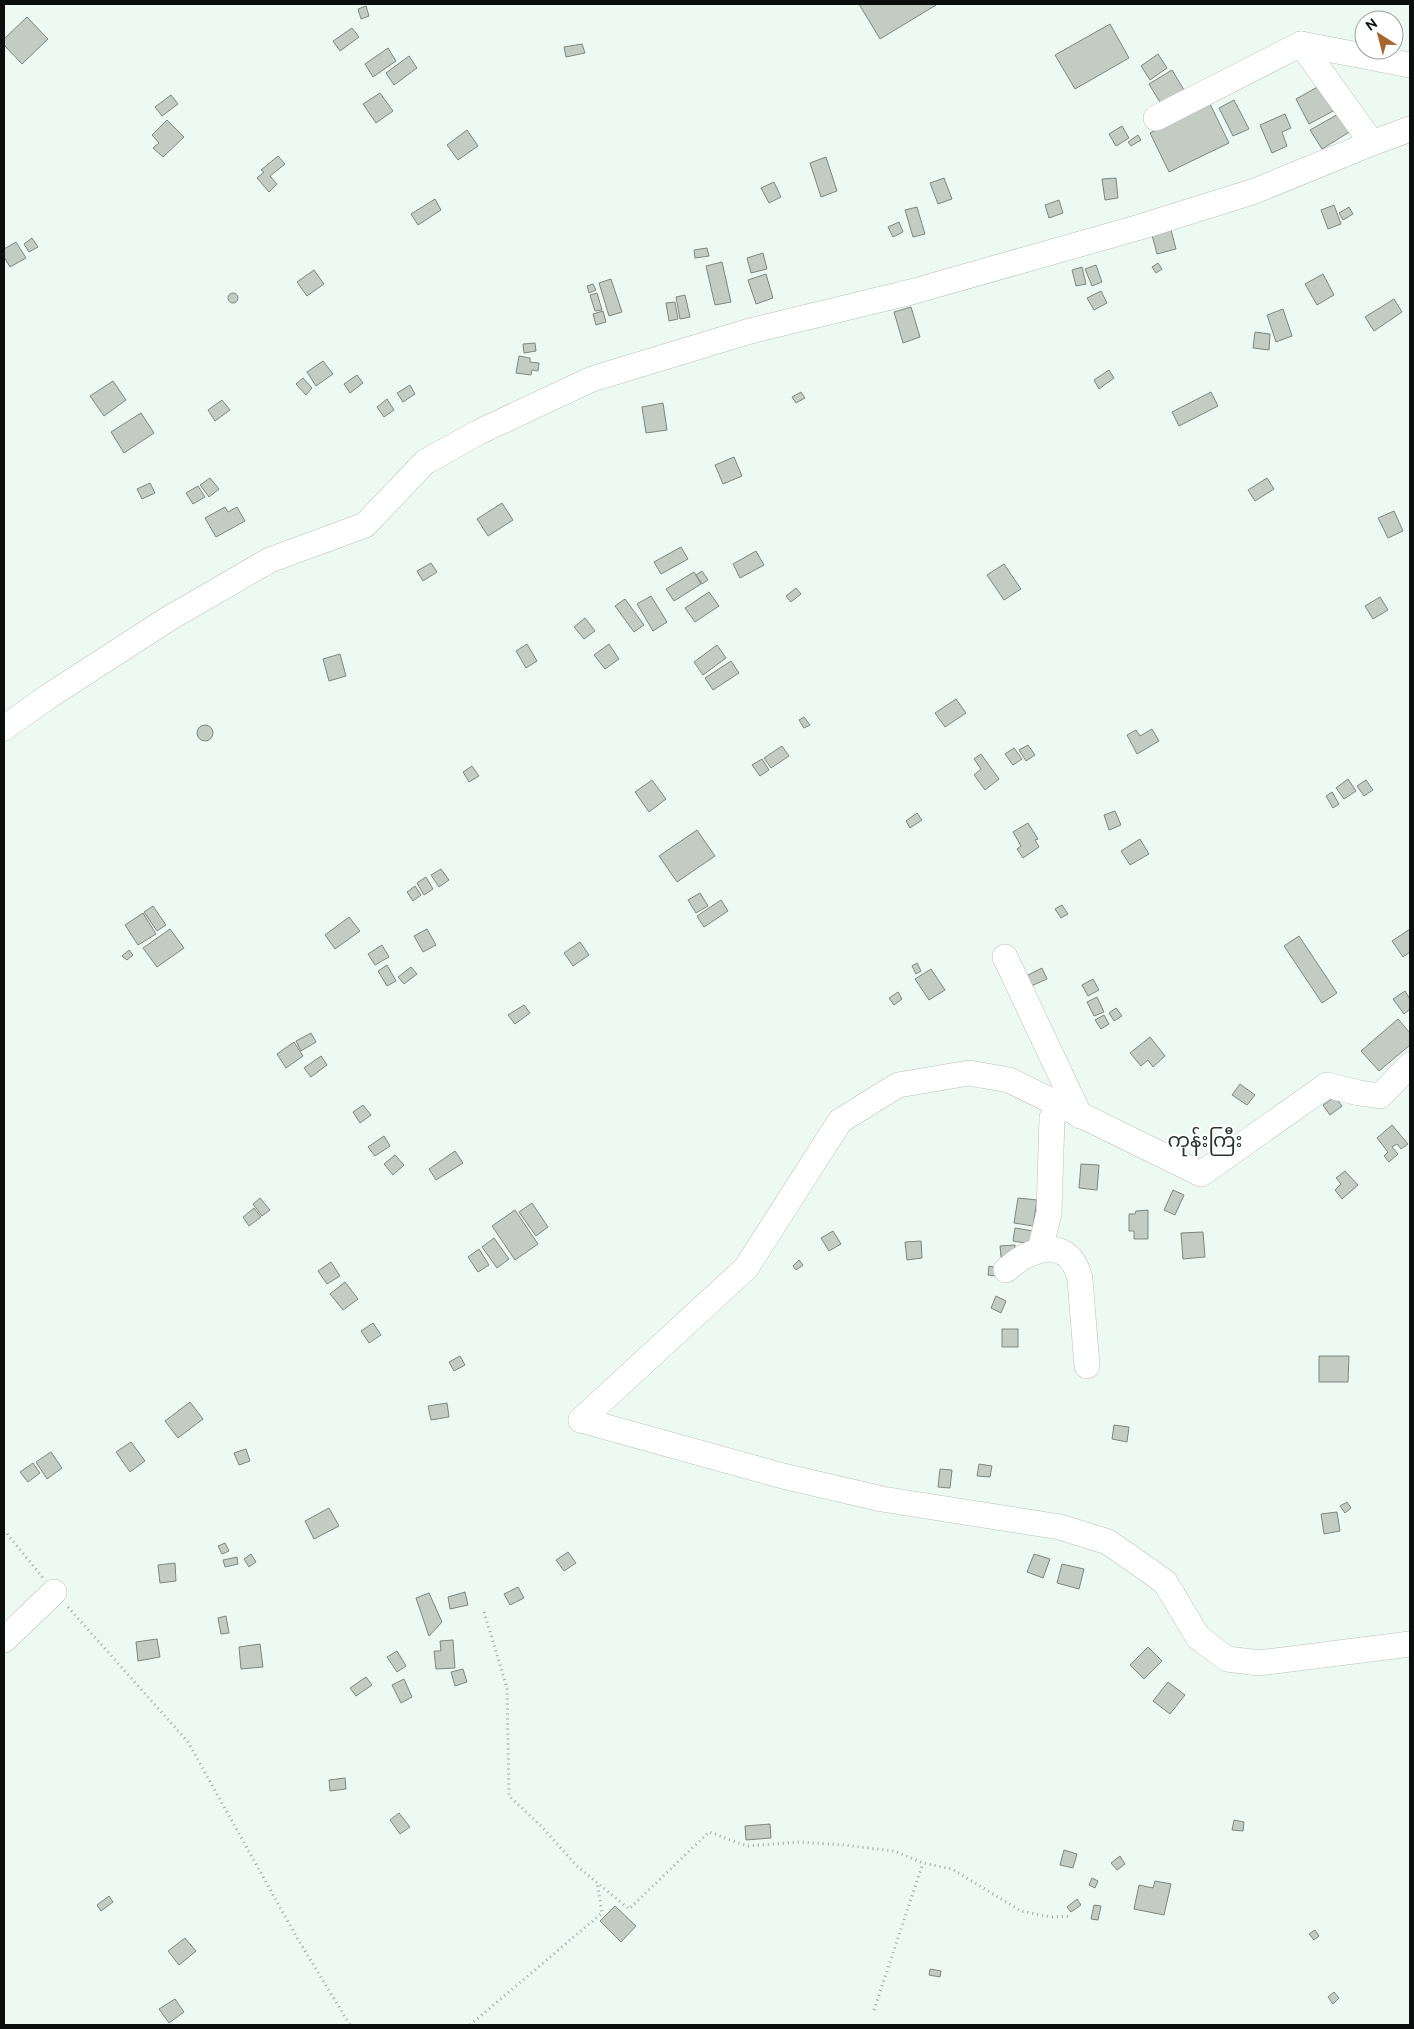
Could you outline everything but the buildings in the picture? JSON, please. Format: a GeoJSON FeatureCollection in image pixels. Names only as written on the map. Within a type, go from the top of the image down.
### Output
{"type":"FeatureCollection","features":[{"type":"Feature","properties":{"kind":"street"},"geometry":{"type":"LineString","coordinates":[[1156,118],[1301,44],[1410,64]]}},
{"type":"Feature","properties":{"kind":"street"},"geometry":{"type":"LineString","coordinates":[[1301,44],[1372,143]]}},
{"type":"Feature","properties":{"kind":"street"},"geometry":{"type":"LineString","coordinates":[[4,728],[49,696],[168,619],[270,560],[365,525],[426,462],[479,432],[592,379],[750,331],[911,292],[1140,227],[1255,191],[1410,129]]}},
{"type":"Feature","properties":{"kind":"street"},"geometry":{"type":"LineString","coordinates":[[1005,957],[1071,1111]]}},
{"type":"Feature","properties":{"kind":"street"},"geometry":{"type":"LineString","coordinates":[[1410,1065],[1380,1096],[1327,1085],[1201,1174],[1009,1080],[969,1073],[898,1085],[840,1121],[746,1268],[582,1420],[792,1478],[882,1499],[1060,1527],[1108,1542],[1165,1582],[1198,1638],[1227,1659],[1259,1662],[1410,1644]]}},
{"type":"Feature","properties":{"kind":"street"},"geometry":{"type":"LineString","coordinates":[[1040,1250],[1049,1213],[1052,1118],[1071,1111]]}},
{"type":"Feature","properties":{"kind":"street"},"geometry":{"type":"LineString","coordinates":[[1006,1270],[1019,1258],[1040,1250],[1053,1250],[1067,1255],[1077,1266],[1080,1279],[1087,1366]]}},
{"type":"Feature","properties":{"kind":"street"},"geometry":{"type":"LineString","coordinates":[[4,1640],[54,1592]]}},
{"type":"Feature","properties":{"kind":"path"},"geometry":{"type":"LineString","coordinates":[[4,1530],[54,1592],[188,1742],[296,1936],[350,2025]]}},
{"type":"Feature","properties":{"kind":"path"},"geometry":{"type":"LineString","coordinates":[[484,1612],[507,1688],[509,1796],[541,1826],[577,1866],[629,1910],[709,1832],[747,1846],[799,1842],[894,1851],[924,1863],[958,1872],[1021,1911],[1050,1917],[1071,1916]]}},
{"type":"Feature","properties":{"kind":"path"},"geometry":{"type":"LineString","coordinates":[[874,2010],[924,1863]]}},
{"type":"Feature","properties":{"kind":"path"},"geometry":{"type":"LineString","coordinates":[[470,2025],[602,1913],[597,1882]]}},
{"type":"Feature","properties":{"kind":"district","name":"ကုန်းကြီး"},"geometry":{"type":"Point","coordinates":[1205,1140]}}]}
